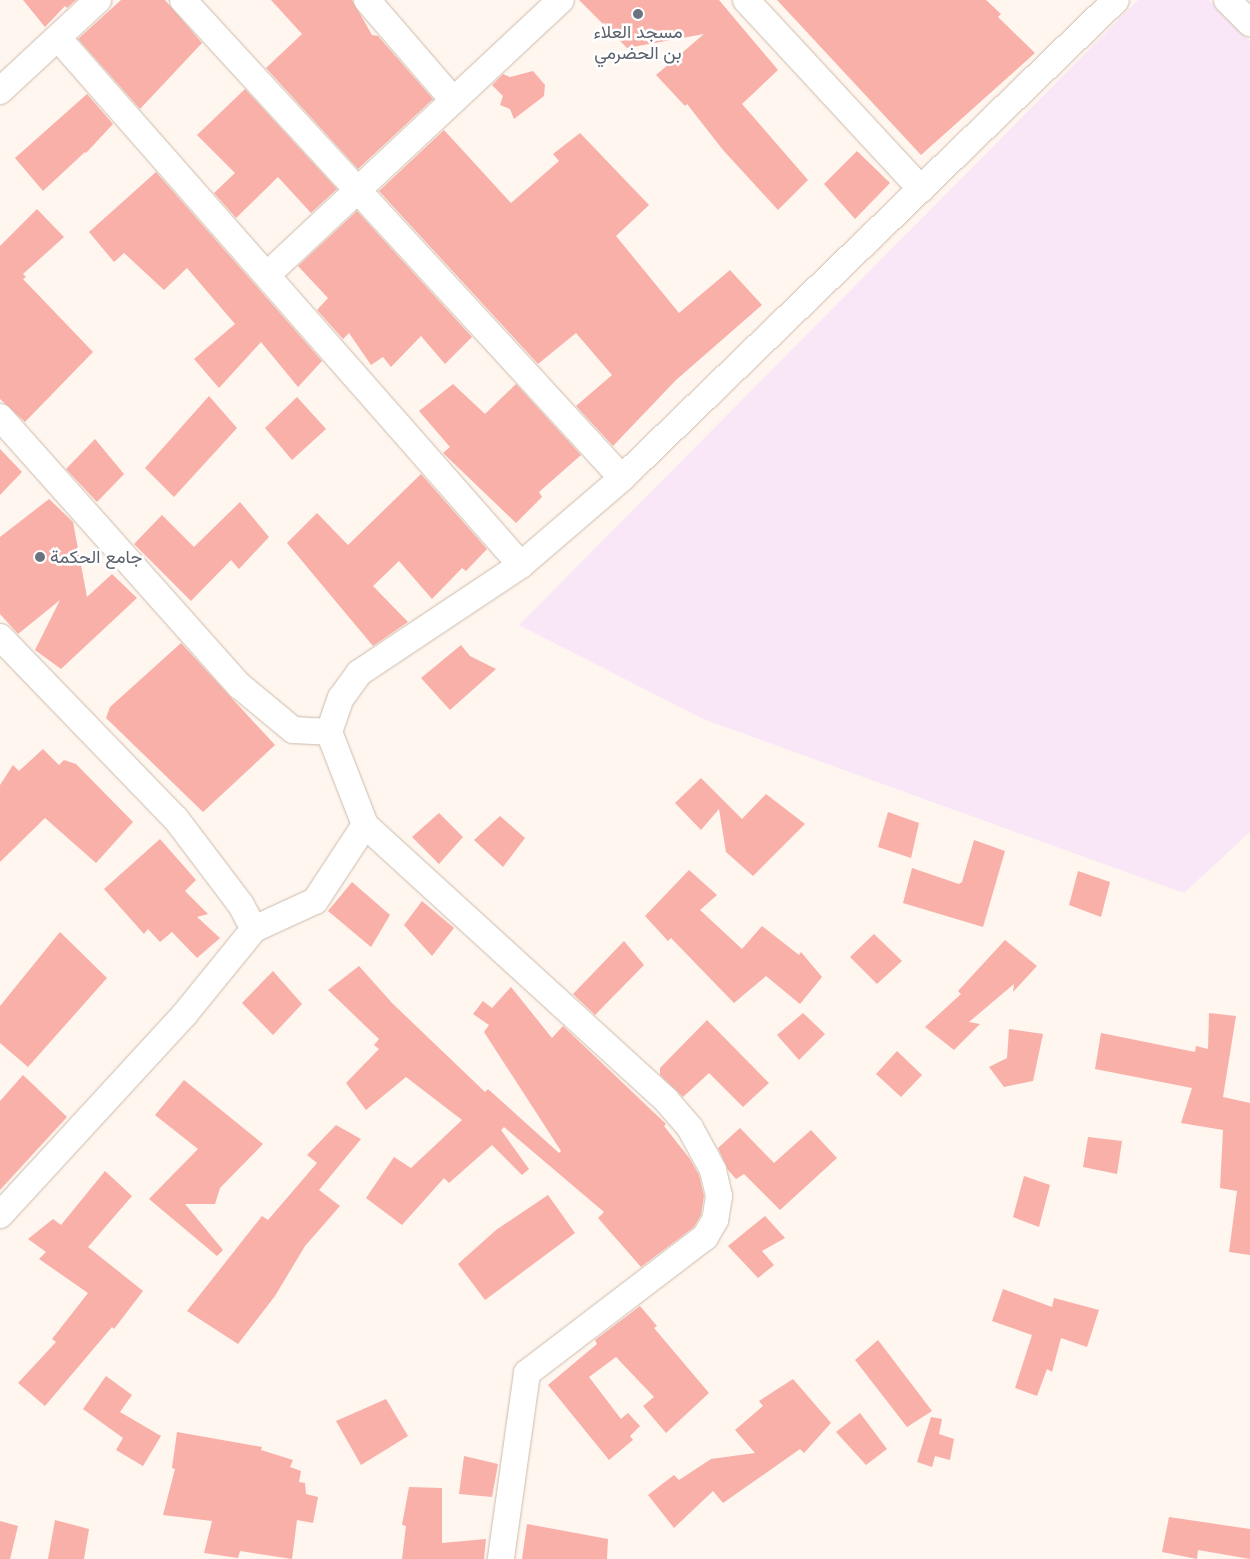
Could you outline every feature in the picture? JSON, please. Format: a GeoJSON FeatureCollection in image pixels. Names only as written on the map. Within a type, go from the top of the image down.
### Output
{"type":"FeatureCollection","features":[{"type":"Feature","properties":{"kind":"street"},"geometry":{"type":"LineString","coordinates":[[0,90],[98,0]]}},
{"type":"Feature","properties":{"kind":"street"},"geometry":{"type":"LineString","coordinates":[[183,0],[622,478]]}},
{"type":"Feature","properties":{"kind":"street"},"geometry":{"type":"LineString","coordinates":[[366,0],[453,100]]}},
{"type":"Feature","properties":{"kind":"street"},"geometry":{"type":"LineString","coordinates":[[268,274],[561,0]]}},
{"type":"Feature","properties":{"kind":"street"},"geometry":{"type":"LineString","coordinates":[[746,0],[921,189]]}},
{"type":"Feature","properties":{"kind":"street"},"geometry":{"type":"LineString","coordinates":[[1227,0],[1250,23]]}},
{"type":"Feature","properties":{"kind":"street"},"geometry":{"type":"LineString","coordinates":[[501,1559],[527,1373],[705,1237],[715,1220],[719,1196],[713,1170],[690,1128],[666,1100],[365,825],[329,732],[341,698],[358,673],[521,565],[622,478],[921,189],[1102,5]]}},
{"type":"Feature","properties":{"kind":"street"},"geometry":{"type":"LineString","coordinates":[[58,38],[268,274],[521,565]]}},
{"type":"Feature","properties":{"kind":"street"},"geometry":{"type":"LineString","coordinates":[[0,417],[240,686],[293,730],[329,732]]}},
{"type":"Feature","properties":{"kind":"street"},"geometry":{"type":"LineString","coordinates":[[0,637],[176,819],[241,905],[254,929]]}},
{"type":"Feature","properties":{"kind":"street"},"geometry":{"type":"LineString","coordinates":[[0,1215],[184,1016],[254,929],[315,901],[365,825]]}},
{"type":"Feature","properties":{"kind":"shaded area"},"geometry":{"type":"Polygon","coordinates":[[[1138,0],[1209,0],[1250,41],[1250,832],[1184,893],[703,719],[519,625],[1138,0]]]}},
{"type":"Feature","properties":{"kind":"building"},"geometry":{"type":"Polygon","coordinates":[[[23,0],[76,0],[67,8],[65,6],[45,27],[23,0]]]}},
{"type":"Feature","properties":{"kind":"building"},"geometry":{"type":"Polygon","coordinates":[[[121,0],[165,0],[202,43],[140,109],[78,39],[121,0]]]}},
{"type":"Feature","properties":{"kind":"building"},"geometry":{"type":"Polygon","coordinates":[[[271,0],[352,0],[372,35],[378,36],[433,99],[358,169],[266,68],[302,34],[271,0]]]}},
{"type":"Feature","properties":{"kind":"building"},"geometry":{"type":"Polygon","coordinates":[[[579,0],[719,0],[778,70],[742,104],[808,180],[778,210],[723,150],[687,104],[685,106],[656,75],[704,34],[627,48],[579,0]]]}},
{"type":"Feature","properties":{"kind":"building"},"geometry":{"type":"Polygon","coordinates":[[[777,0],[986,0],[1001,14],[998,17],[1035,53],[921,155],[777,0]]]}},
{"type":"Feature","properties":{"kind":"building"},"geometry":{"type":"Polygon","coordinates":[[[533,71],[545,85],[544,96],[514,119],[510,109],[500,105],[503,96],[492,85],[503,74],[510,77],[533,71]]]}},
{"type":"Feature","properties":{"kind":"building"},"geometry":{"type":"Polygon","coordinates":[[[245,89],[337,189],[311,213],[278,177],[236,218],[214,193],[235,173],[197,135],[245,89]]]}},
{"type":"Feature","properties":{"kind":"building"},"geometry":{"type":"Polygon","coordinates":[[[87,94],[113,124],[86,153],[43,191],[15,158],[87,94]]]}},
{"type":"Feature","properties":{"kind":"building"},"geometry":{"type":"Polygon","coordinates":[[[444,130],[511,203],[559,161],[553,154],[580,133],[649,205],[616,236],[679,313],[730,270],[762,305],[676,380],[613,446],[576,406],[612,375],[576,333],[538,364],[379,191],[444,130]]]}},
{"type":"Feature","properties":{"kind":"building"},"geometry":{"type":"Polygon","coordinates":[[[857,151],[890,183],[855,219],[824,184],[857,151]]]}},
{"type":"Feature","properties":{"kind":"building"},"geometry":{"type":"Polygon","coordinates":[[[156,172],[322,361],[298,387],[261,342],[219,388],[194,359],[235,324],[187,268],[164,290],[124,253],[114,262],[89,232],[156,172]]]}},
{"type":"Feature","properties":{"kind":"building"},"geometry":{"type":"Polygon","coordinates":[[[37,209],[64,237],[23,274],[26,277],[23,279],[93,352],[25,422],[0,399],[0,246],[37,209]]]}},
{"type":"Feature","properties":{"kind":"building"},"geometry":{"type":"Polygon","coordinates":[[[357,211],[472,337],[445,364],[421,336],[391,367],[383,357],[371,365],[349,333],[343,339],[317,310],[328,298],[298,266],[357,211]]]}},
{"type":"Feature","properties":{"kind":"building"},"geometry":{"type":"Polygon","coordinates":[[[453,384],[485,414],[516,384],[581,455],[539,492],[542,497],[516,523],[443,453],[450,447],[419,411],[453,384]]]}},
{"type":"Feature","properties":{"kind":"building"},"geometry":{"type":"Polygon","coordinates":[[[209,396],[237,428],[174,497],[145,468],[209,396]]]}},
{"type":"Feature","properties":{"kind":"building"},"geometry":{"type":"Polygon","coordinates":[[[297,397],[326,429],[292,460],[265,428],[297,397]]]}},
{"type":"Feature","properties":{"kind":"building"},"geometry":{"type":"Polygon","coordinates":[[[95,439],[124,474],[97,502],[66,469],[95,439]]]}},
{"type":"Feature","properties":{"kind":"building"},"geometry":{"type":"Polygon","coordinates":[[[0,449],[22,472],[0,495],[0,449]]]}},
{"type":"Feature","properties":{"kind":"building"},"geometry":{"type":"Polygon","coordinates":[[[421,474],[487,549],[466,571],[462,568],[432,599],[399,561],[373,586],[408,622],[373,646],[287,543],[317,513],[348,545],[421,474]]]}},
{"type":"Feature","properties":{"kind":"building","name":"جامع الحكمة"},"geometry":{"type":"Polygon","coordinates":[[[49,499],[73,522],[87,597],[112,574],[137,598],[61,669],[35,650],[60,600],[18,634],[0,614],[0,537],[49,499]]]}},
{"type":"Feature","properties":{"kind":"building"},"geometry":{"type":"Polygon","coordinates":[[[240,502],[269,537],[239,569],[231,560],[191,601],[134,544],[162,515],[194,547],[240,502]]]}},
{"type":"Feature","properties":{"kind":"building"},"geometry":{"type":"Polygon","coordinates":[[[181,643],[275,745],[203,812],[106,718],[110,707],[181,643]]]}},
{"type":"Feature","properties":{"kind":"building"},"geometry":{"type":"Polygon","coordinates":[[[461,645],[470,656],[496,669],[450,710],[421,678],[461,645]]]}},
{"type":"Feature","properties":{"kind":"building"},"geometry":{"type":"Polygon","coordinates":[[[43,749],[59,765],[64,760],[76,764],[133,822],[96,863],[45,818],[0,862],[0,785],[13,765],[19,771],[43,749]]]}},
{"type":"Feature","properties":{"kind":"building"},"geometry":{"type":"Polygon","coordinates":[[[701,778],[742,819],[766,794],[805,824],[753,876],[726,852],[719,809],[701,830],[675,803],[701,778]]]}},
{"type":"Feature","properties":{"kind":"building"},"geometry":{"type":"Polygon","coordinates":[[[888,812],[919,823],[911,858],[878,847],[888,812]]]}},
{"type":"Feature","properties":{"kind":"building"},"geometry":{"type":"Polygon","coordinates":[[[439,813],[463,837],[439,864],[412,837],[439,813]]]}},
{"type":"Feature","properties":{"kind":"building"},"geometry":{"type":"Polygon","coordinates":[[[500,816],[525,838],[503,867],[474,840],[500,816]]]}},
{"type":"Feature","properties":{"kind":"building"},"geometry":{"type":"Polygon","coordinates":[[[160,839],[196,880],[185,891],[208,914],[197,917],[220,938],[197,958],[172,932],[160,942],[148,929],[144,934],[104,889],[160,839]]]}},
{"type":"Feature","properties":{"kind":"building"},"geometry":{"type":"Polygon","coordinates":[[[974,840],[1005,851],[983,927],[903,903],[912,868],[959,884],[962,882],[974,840]]]}},
{"type":"Feature","properties":{"kind":"building"},"geometry":{"type":"Polygon","coordinates":[[[689,870],[717,895],[700,910],[742,949],[762,926],[799,955],[801,952],[822,977],[800,1004],[766,976],[734,1003],[671,938],[668,941],[645,916],[689,870]]]}},
{"type":"Feature","properties":{"kind":"building"},"geometry":{"type":"Polygon","coordinates":[[[1078,871],[1110,882],[1101,917],[1069,905],[1078,871]]]}},
{"type":"Feature","properties":{"kind":"building"},"geometry":{"type":"Polygon","coordinates":[[[352,882],[390,915],[371,947],[328,911],[352,882]]]}},
{"type":"Feature","properties":{"kind":"building"},"geometry":{"type":"Polygon","coordinates":[[[422,901],[454,928],[432,956],[404,925],[422,901]]]}},
{"type":"Feature","properties":{"kind":"building"},"geometry":{"type":"Polygon","coordinates":[[[60,932],[107,978],[28,1067],[0,1043],[0,1006],[60,932]]]}},
{"type":"Feature","properties":{"kind":"building"},"geometry":{"type":"Polygon","coordinates":[[[874,934],[902,961],[877,984],[850,957],[874,934]]]}},
{"type":"Feature","properties":{"kind":"building"},"geometry":{"type":"Polygon","coordinates":[[[1005,940],[1037,966],[1013,992],[1014,984],[969,1022],[980,1024],[954,1050],[925,1027],[961,994],[958,991],[1005,940]]]}},
{"type":"Feature","properties":{"kind":"building"},"geometry":{"type":"Polygon","coordinates":[[[624,941],[644,965],[595,1015],[573,994],[624,941]]]}},
{"type":"Feature","properties":{"kind":"building"},"geometry":{"type":"Polygon","coordinates":[[[359,966],[392,1003],[485,1092],[488,1089],[559,1153],[561,1151],[484,1032],[489,1025],[473,1014],[483,1001],[492,1008],[511,987],[552,1038],[563,1026],[666,1124],[664,1126],[690,1159],[699,1175],[704,1196],[701,1215],[694,1227],[641,1267],[598,1218],[604,1212],[504,1127],[501,1130],[529,1169],[522,1175],[492,1145],[449,1183],[444,1178],[402,1225],[366,1198],[394,1157],[411,1168],[462,1120],[406,1077],[366,1110],[346,1083],[379,1049],[374,1045],[379,1039],[328,990],[359,966]]]}},
{"type":"Feature","properties":{"kind":"building"},"geometry":{"type":"Polygon","coordinates":[[[273,971],[302,1004],[273,1035],[242,1003],[273,971]]]}},
{"type":"Feature","properties":{"kind":"building"},"geometry":{"type":"Polygon","coordinates":[[[803,1013],[825,1034],[799,1060],[777,1035],[803,1013]]]}},
{"type":"Feature","properties":{"kind":"building"},"geometry":{"type":"Polygon","coordinates":[[[1209,1013],[1236,1016],[1223,1097],[1250,1103],[1250,1255],[1229,1252],[1237,1191],[1220,1188],[1223,1130],[1181,1123],[1192,1088],[1095,1069],[1101,1033],[1195,1052],[1196,1046],[1208,1049],[1209,1013]]]}},
{"type":"Feature","properties":{"kind":"building"},"geometry":{"type":"Polygon","coordinates":[[[707,1020],[769,1083],[743,1107],[709,1073],[683,1097],[660,1075],[660,1068],[707,1020]]]}},
{"type":"Feature","properties":{"kind":"building"},"geometry":{"type":"Polygon","coordinates":[[[1009,1029],[1043,1034],[1033,1081],[1004,1087],[989,1067],[1007,1058],[1009,1029]]]}},
{"type":"Feature","properties":{"kind":"building"},"geometry":{"type":"Polygon","coordinates":[[[897,1051],[922,1075],[901,1097],[876,1074],[897,1051]]]}},
{"type":"Feature","properties":{"kind":"building"},"geometry":{"type":"Polygon","coordinates":[[[23,1075],[67,1117],[0,1190],[0,1101],[23,1075]]]}},
{"type":"Feature","properties":{"kind":"building"},"geometry":{"type":"Polygon","coordinates":[[[184,1080],[263,1144],[220,1188],[215,1204],[185,1204],[223,1250],[217,1256],[149,1199],[198,1149],[155,1115],[184,1080]]]}},
{"type":"Feature","properties":{"kind":"building"},"geometry":{"type":"Polygon","coordinates":[[[336,1125],[361,1139],[319,1190],[340,1206],[305,1246],[275,1296],[238,1344],[187,1311],[262,1216],[268,1220],[317,1163],[307,1155],[336,1125]]]}},
{"type":"Feature","properties":{"kind":"building"},"geometry":{"type":"Polygon","coordinates":[[[740,1128],[774,1163],[811,1130],[837,1158],[780,1210],[744,1174],[736,1179],[728,1170],[718,1148],[740,1128]]]}},
{"type":"Feature","properties":{"kind":"building"},"geometry":{"type":"Polygon","coordinates":[[[1088,1137],[1122,1141],[1117,1174],[1083,1167],[1088,1137]]]}},
{"type":"Feature","properties":{"kind":"building"},"geometry":{"type":"Polygon","coordinates":[[[105,1171],[132,1196],[88,1247],[143,1291],[114,1329],[112,1327],[45,1406],[18,1383],[56,1342],[52,1339],[88,1293],[39,1259],[46,1252],[28,1239],[53,1219],[61,1225],[105,1171]]]}},
{"type":"Feature","properties":{"kind":"building"},"geometry":{"type":"Polygon","coordinates":[[[1024,1176],[1050,1185],[1039,1227],[1013,1217],[1024,1176]]]}},
{"type":"Feature","properties":{"kind":"building"},"geometry":{"type":"Polygon","coordinates":[[[548,1195],[575,1233],[485,1300],[458,1264],[496,1230],[548,1195]]]}},
{"type":"Feature","properties":{"kind":"building"},"geometry":{"type":"Polygon","coordinates":[[[765,1216],[785,1238],[762,1251],[774,1265],[758,1278],[728,1246],[765,1216]]]}},
{"type":"Feature","properties":{"kind":"building"},"geometry":{"type":"Polygon","coordinates":[[[1003,1289],[1052,1307],[1054,1298],[1099,1310],[1087,1347],[1061,1338],[1052,1372],[1047,1369],[1037,1396],[1015,1388],[1032,1335],[992,1321],[1003,1289]]]}},
{"type":"Feature","properties":{"kind":"building"},"geometry":{"type":"Polygon","coordinates":[[[640,1306],[657,1326],[654,1328],[709,1393],[666,1433],[643,1406],[654,1397],[616,1357],[589,1377],[621,1419],[628,1413],[640,1426],[630,1436],[633,1440],[609,1460],[548,1385],[597,1344],[595,1340],[640,1306]]]}},
{"type":"Feature","properties":{"kind":"building"},"geometry":{"type":"Polygon","coordinates":[[[878,1340],[932,1411],[907,1427],[855,1360],[878,1340]]]}},
{"type":"Feature","properties":{"kind":"building"},"geometry":{"type":"Polygon","coordinates":[[[106,1376],[132,1395],[120,1412],[161,1436],[143,1466],[116,1450],[123,1438],[83,1409],[106,1376]]]}},
{"type":"Feature","properties":{"kind":"building"},"geometry":{"type":"Polygon","coordinates":[[[793,1379],[831,1423],[804,1453],[800,1449],[723,1503],[713,1491],[674,1528],[648,1495],[674,1475],[679,1480],[711,1459],[755,1453],[735,1430],[763,1406],[759,1401],[793,1379]]]}},
{"type":"Feature","properties":{"kind":"building"},"geometry":{"type":"Polygon","coordinates":[[[386,1399],[408,1436],[361,1465],[336,1421],[386,1399]]]}},
{"type":"Feature","properties":{"kind":"building"},"geometry":{"type":"Polygon","coordinates":[[[860,1413],[887,1449],[866,1465],[836,1432],[860,1413]]]}},
{"type":"Feature","properties":{"kind":"building"},"geometry":{"type":"Polygon","coordinates":[[[931,1417],[942,1419],[939,1434],[954,1439],[950,1460],[935,1456],[932,1467],[917,1462],[931,1417]]]}},
{"type":"Feature","properties":{"kind":"building"},"geometry":{"type":"Polygon","coordinates":[[[177,1432],[262,1447],[261,1450],[293,1460],[290,1467],[301,1471],[299,1482],[305,1483],[306,1494],[318,1497],[313,1523],[297,1520],[292,1559],[240,1551],[238,1558],[204,1553],[212,1521],[163,1515],[175,1469],[172,1468],[177,1432]]]}},
{"type":"Feature","properties":{"kind":"building"},"geometry":{"type":"Polygon","coordinates":[[[464,1456],[498,1464],[492,1497],[459,1494],[464,1456]]]}},
{"type":"Feature","properties":{"kind":"building"},"geometry":{"type":"Polygon","coordinates":[[[409,1487],[442,1488],[442,1543],[486,1539],[484,1559],[402,1559],[406,1526],[402,1525],[409,1487]]]}},
{"type":"Feature","properties":{"kind":"building"},"geometry":{"type":"Polygon","coordinates":[[[1169,1517],[1250,1529],[1250,1559],[1198,1550],[1197,1559],[1162,1552],[1169,1517]]]}},
{"type":"Feature","properties":{"kind":"building"},"geometry":{"type":"Polygon","coordinates":[[[55,1520],[89,1529],[84,1559],[48,1559],[55,1520]]]}},
{"type":"Feature","properties":{"kind":"building"},"geometry":{"type":"Polygon","coordinates":[[[0,1521],[18,1526],[10,1559],[0,1559],[0,1521]]]}},
{"type":"Feature","properties":{"kind":"building"},"geometry":{"type":"Polygon","coordinates":[[[527,1524],[608,1539],[607,1559],[522,1559],[527,1524]]]}},
{"type":"Feature","properties":{"kind":"place","name":"مسجد العلاء بن الحضرمي"},"geometry":{"type":"Point","coordinates":[638,14]}},
{"type":"Feature","properties":{"kind":"place","name":"جامع الحكمة"},"geometry":{"type":"Point","coordinates":[40,557]}}]}
